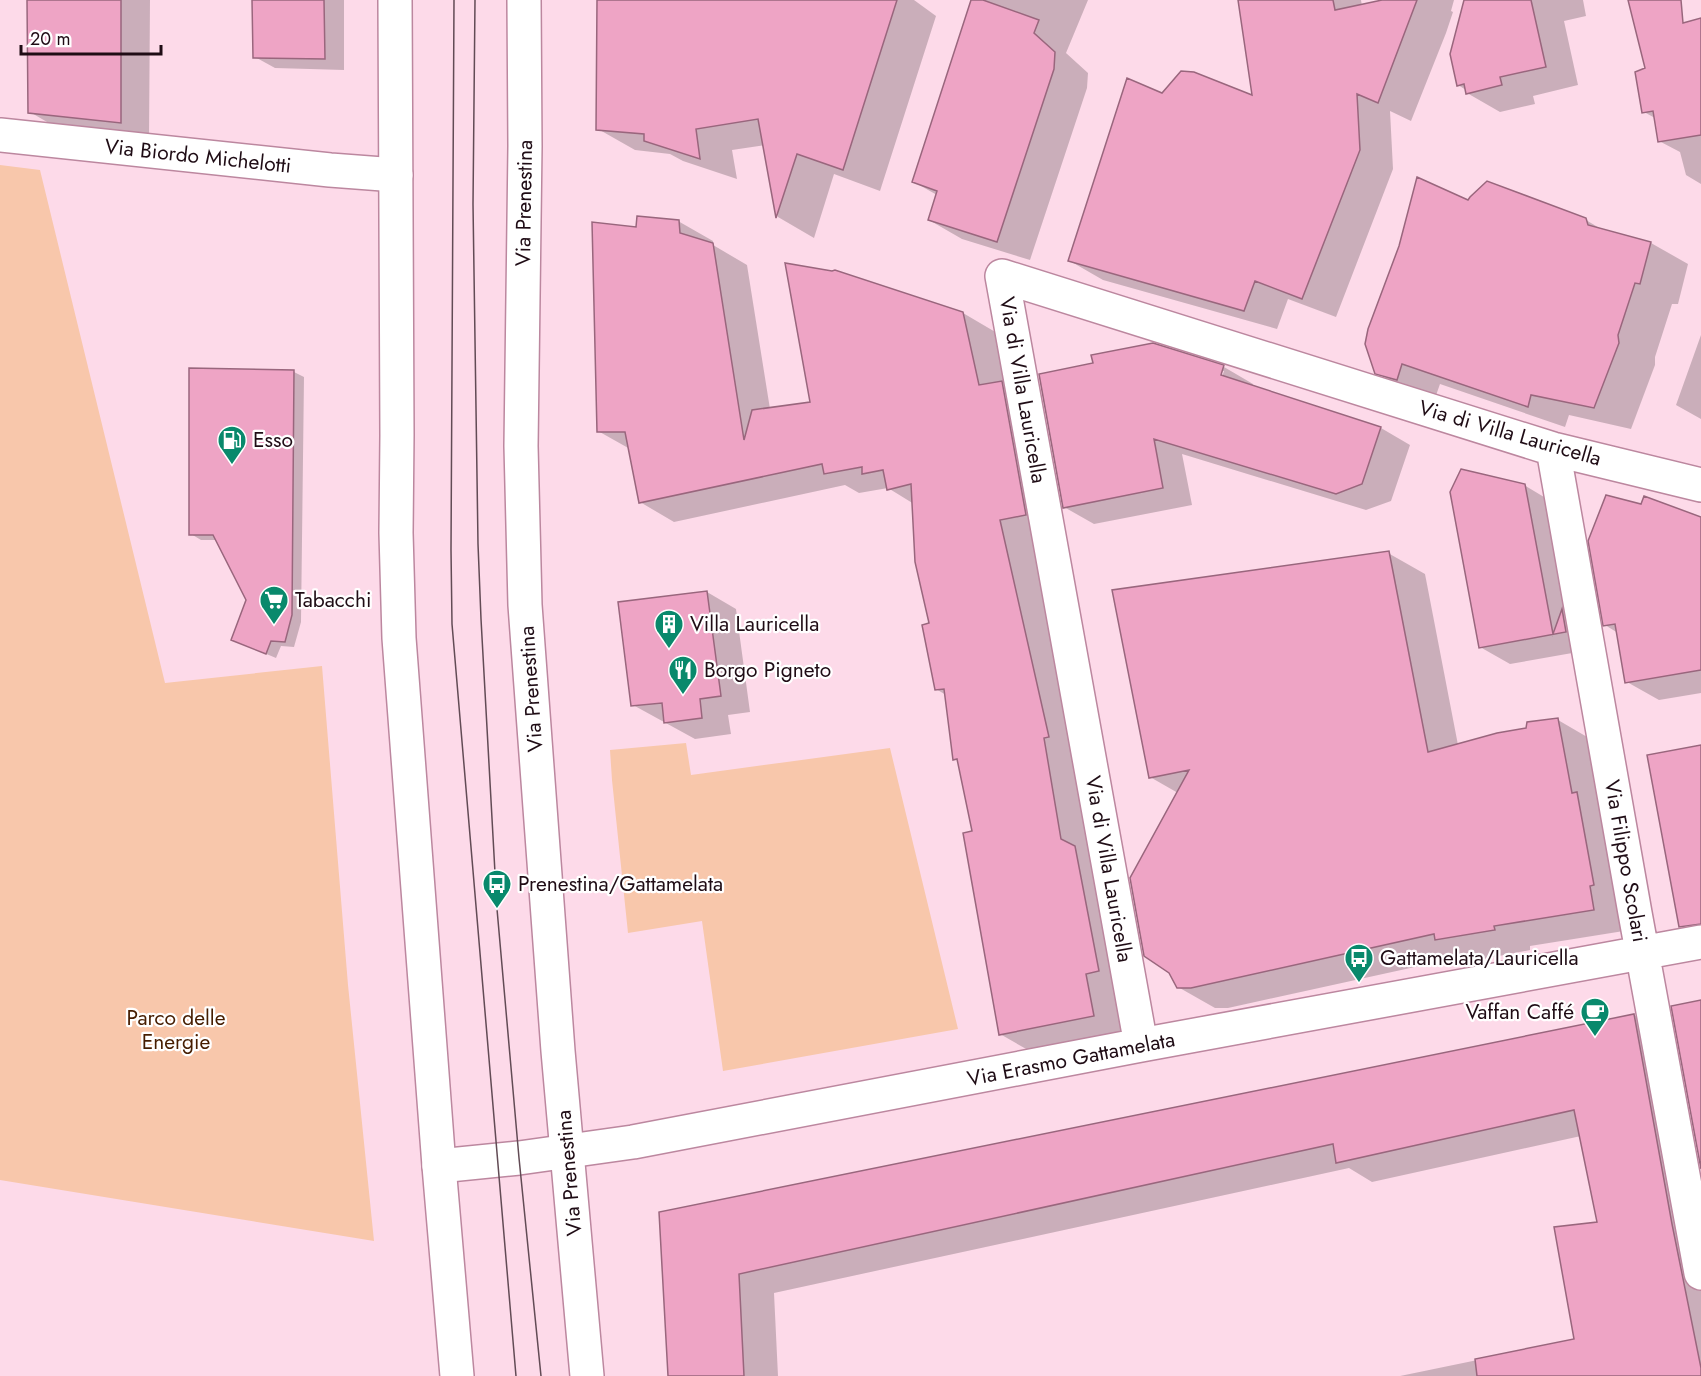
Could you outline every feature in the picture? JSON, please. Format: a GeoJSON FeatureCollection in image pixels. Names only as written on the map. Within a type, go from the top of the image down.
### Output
{"type":"FeatureCollection","features":[{"type":"Feature","properties":{"kind":"street"},"geometry":{"type":"LineString","coordinates":[[395,0],[396,533],[399,628],[457,1376]]}},
{"type":"Feature","properties":{"kind":"street","name":"Via Prenestina"},"geometry":{"type":"LineString","coordinates":[[524,0],[525,146],[521,446],[525,605],[567,1152],[587,1376]]}},
{"type":"Feature","properties":{"kind":"street","name":"Via Biordo Michelotti"},"geometry":{"type":"LineString","coordinates":[[0,135],[330,171],[396,175]]}},
{"type":"Feature","properties":{"kind":"street","name":"Via di Villa Lauricella"},"geometry":{"type":"LineString","coordinates":[[1141,1045],[1002,276],[1553,449],[1701,484]]}},
{"type":"Feature","properties":{"kind":"street","name":"Via Filippo Scolari"},"geometry":{"type":"LineString","coordinates":[[1553,449],[1701,1273]]}},
{"type":"Feature","properties":{"kind":"street","name":"Via Erasmo Gattamelata"},"geometry":{"type":"LineString","coordinates":[[439,1166],[567,1152],[633,1142],[1141,1045],[1701,942]]}},
{"type":"Feature","properties":{"kind":"green space","name":"Parco delle Energie"},"geometry":{"type":"Polygon","coordinates":[[[0,165],[40,170],[165,683],[322,666],[348,985],[374,1241],[0,1180],[0,165]]]}},
{"type":"Feature","properties":{"kind":"green space"},"geometry":{"type":"Polygon","coordinates":[[[686,743],[691,775],[890,748],[958,1029],[723,1071],[702,921],[628,933],[610,750],[686,743]]]}},
{"type":"Feature","properties":{"kind":"building"},"geometry":{"type":"Polygon","coordinates":[[[27,0],[121,0],[121,123],[28,113],[27,0]]]}},
{"type":"Feature","properties":{"kind":"building"},"geometry":{"type":"Polygon","coordinates":[[[252,0],[324,0],[325,59],[253,58],[252,0]]]}},
{"type":"Feature","properties":{"kind":"building"},"geometry":{"type":"Polygon","coordinates":[[[597,0],[897,0],[843,170],[797,154],[776,218],[758,119],[696,129],[700,159],[644,141],[644,134],[596,130],[597,0]]]}},
{"type":"Feature","properties":{"kind":"building"},"geometry":{"type":"Polygon","coordinates":[[[971,0],[983,0],[1039,20],[1034,33],[1055,52],[1054,69],[997,242],[928,220],[937,191],[912,182],[971,0]]]}},
{"type":"Feature","properties":{"kind":"building"},"geometry":{"type":"Polygon","coordinates":[[[1238,0],[1333,0],[1335,10],[1382,0],[1417,0],[1378,103],[1357,94],[1360,150],[1302,299],[1255,281],[1244,311],[1068,261],[1127,78],[1162,93],[1181,71],[1194,72],[1252,95],[1238,0]]]}},
{"type":"Feature","properties":{"kind":"building"},"geometry":{"type":"Polygon","coordinates":[[[1464,0],[1531,0],[1546,67],[1500,77],[1502,85],[1466,94],[1464,84],[1457,86],[1450,54],[1464,0]]]}},
{"type":"Feature","properties":{"kind":"building"},"geometry":{"type":"Polygon","coordinates":[[[1628,0],[1681,0],[1683,23],[1701,18],[1701,135],[1658,142],[1653,111],[1642,113],[1635,72],[1645,68],[1628,0]]]}},
{"type":"Feature","properties":{"kind":"building"},"geometry":{"type":"Polygon","coordinates":[[[1417,177],[1468,200],[1487,181],[1586,218],[1588,225],[1651,242],[1640,284],[1635,283],[1618,335],[1619,343],[1594,408],[1531,395],[1528,407],[1402,364],[1397,380],[1375,374],[1365,344],[1368,329],[1399,246],[1417,177]]]}},
{"type":"Feature","properties":{"kind":"building"},"geometry":{"type":"Polygon","coordinates":[[[637,216],[679,220],[680,233],[713,243],[744,440],[752,410],[810,402],[785,263],[835,270],[963,312],[979,385],[1002,381],[1026,515],[1000,520],[1049,737],[1044,738],[1061,839],[1075,846],[1099,971],[1086,974],[1094,1016],[999,1035],[963,833],[972,831],[957,759],[953,760],[944,689],[935,690],[922,625],[929,623],[915,562],[911,484],[887,490],[883,470],[862,474],[862,467],[824,474],[822,464],[639,503],[625,432],[597,432],[592,222],[636,227],[637,216]]]}},
{"type":"Feature","properties":{"kind":"building"},"geometry":{"type":"Polygon","coordinates":[[[1153,343],[1224,365],[1221,375],[1381,427],[1362,484],[1336,494],[1154,439],[1163,488],[1063,508],[1039,374],[1093,363],[1091,355],[1153,343]]]}},
{"type":"Feature","properties":{"kind":"building"},"geometry":{"type":"Polygon","coordinates":[[[189,368],[294,370],[292,615],[285,642],[271,641],[266,654],[231,640],[246,600],[213,535],[189,535],[189,368]]]}},
{"type":"Feature","properties":{"kind":"building"},"geometry":{"type":"Polygon","coordinates":[[[1461,469],[1525,484],[1553,634],[1562,609],[1566,632],[1479,648],[1450,492],[1461,469]]]}},
{"type":"Feature","properties":{"kind":"building"},"geometry":{"type":"Polygon","coordinates":[[[1606,495],[1641,504],[1644,496],[1701,517],[1701,670],[1625,683],[1615,624],[1603,626],[1588,541],[1606,495]]]}},
{"type":"Feature","properties":{"kind":"building"},"geometry":{"type":"Polygon","coordinates":[[[1389,551],[1428,752],[1497,733],[1526,728],[1527,722],[1558,718],[1572,793],[1577,792],[1594,885],[1590,886],[1594,910],[1494,926],[1495,930],[1435,940],[1434,934],[1191,988],[1177,988],[1169,973],[1144,956],[1130,878],[1189,770],[1149,778],[1112,590],[1389,551]]]}},
{"type":"Feature","properties":{"kind":"building","name":"Villa Lauricella"},"geometry":{"type":"Polygon","coordinates":[[[707,591],[721,696],[700,699],[702,718],[664,723],[662,703],[631,706],[618,602],[707,591]]]}},
{"type":"Feature","properties":{"kind":"building"},"geometry":{"type":"Polygon","coordinates":[[[1701,745],[1701,924],[1679,927],[1647,755],[1701,745]]]}},
{"type":"Feature","properties":{"kind":"building"},"geometry":{"type":"Polygon","coordinates":[[[1701,1000],[1701,1169],[1671,1006],[1701,1000]]]}},
{"type":"Feature","properties":{"kind":"building"},"geometry":{"type":"Polygon","coordinates":[[[1634,1014],[1701,1376],[1477,1376],[1475,1359],[1574,1339],[1554,1227],[1597,1222],[1574,1110],[1336,1163],[1333,1144],[739,1274],[744,1376],[668,1376],[659,1212],[1634,1014]]]}},
{"type":"Feature","properties":{"kind":"tram line"},"geometry":{"type":"LineString","coordinates":[[454,0],[452,624],[516,1376]]}},
{"type":"Feature","properties":{"kind":"tram line"},"geometry":{"type":"LineString","coordinates":[[475,0],[473,204],[481,619],[497,909],[541,1376]]}},
{"type":"Feature","properties":{"kind":"place","name":"Esso"},"geometry":{"type":"Point","coordinates":[232,466]}},
{"type":"Feature","properties":{"kind":"place","name":"Tabacchi"},"geometry":{"type":"Point","coordinates":[274,626]}},
{"type":"Feature","properties":{"kind":"place","name":"Villa Lauricella"},"geometry":{"type":"Point","coordinates":[669,650]}},
{"type":"Feature","properties":{"kind":"place","name":"Borgo Pigneto"},"geometry":{"type":"Point","coordinates":[683,696]}},
{"type":"Feature","properties":{"kind":"place","name":"Prenestina/Gattamelata"},"geometry":{"type":"Point","coordinates":[497,910]}},
{"type":"Feature","properties":{"kind":"place","name":"Gattamelata/Lauricella"},"geometry":{"type":"Point","coordinates":[1359,984]}},
{"type":"Feature","properties":{"kind":"place","name":"Vaffan Caffé"},"geometry":{"type":"Point","coordinates":[1595,1038]}}]}
